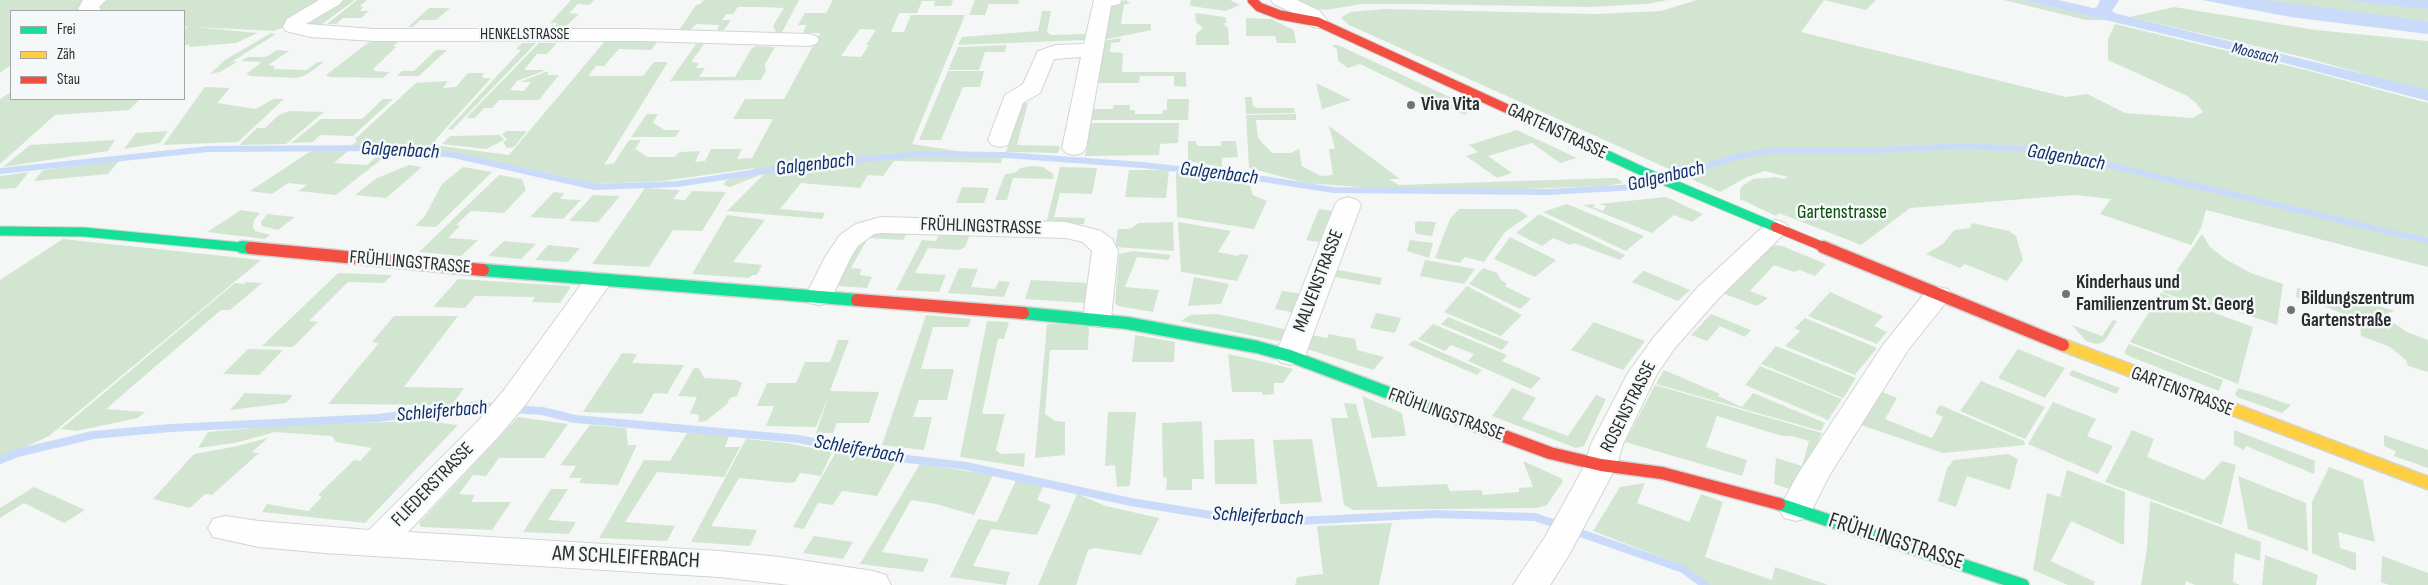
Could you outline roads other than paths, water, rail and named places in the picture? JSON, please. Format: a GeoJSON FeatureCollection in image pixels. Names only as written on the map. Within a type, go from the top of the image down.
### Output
{"type":"FeatureCollection","features":[{"type":"Feature","properties":{"kind":"street"},"geometry":{"type":"LineString","coordinates":[[89,10],[90,4],[96,0]]}},
{"type":"Feature","properties":{"kind":"street","name":"HENKELSTRASSE"},"geometry":{"type":"LineString","coordinates":[[333,0],[294,23],[293,27],[310,32],[374,35],[633,35],[809,40]]}},
{"type":"Feature","properties":{"kind":"street"},"geometry":{"type":"LineString","coordinates":[[1074,148],[1102,3],[1112,0]]}},
{"type":"Feature","properties":{"kind":"street","name":"GARTENSTRASSE"},"geometry":{"type":"LineString","coordinates":[[1252,0],[1259,7],[1280,15],[1318,22],[1644,172],[1938,295],[2124,370],[2428,483]]}},
{"type":"Feature","properties":{"kind":"street","name":"GARTENSTRASSE"},"geometry":{"type":"LineString","coordinates":[[1281,0],[1313,15],[1318,22]]}},
{"type":"Feature","properties":{"kind":"street"},"geometry":{"type":"LineString","coordinates":[[1000,140],[1013,100],[1032,88],[1045,54],[1056,51],[1093,50]]}},
{"type":"Feature","properties":{"kind":"street","name":"MALVENSTRASSE"},"geometry":{"type":"LineString","coordinates":[[1290,356],[1348,205]]}},
{"type":"Feature","properties":{"kind":"street","name":"FRÜHLINGSTRASSE"},"geometry":{"type":"LineString","coordinates":[[819,297],[838,257],[849,241],[865,229],[882,224],[1066,230],[1092,236],[1103,245],[1105,251],[1097,318]]}},
{"type":"Feature","properties":{"kind":"street","name":"ROSENSTRASSE"},"geometry":{"type":"LineString","coordinates":[[1531,585],[1557,546],[1602,465],[1606,444],[1643,373],[1655,355],[1708,293],[1776,228]]}},
{"type":"Feature","properties":{"kind":"street","name":"FRÜHLINGSTRASSE"},"geometry":{"type":"LineString","coordinates":[[0,231],[44,230],[84,232],[598,281],[1097,318],[1203,336],[1290,356],[1550,454],[1602,465],[1662,473],[1796,509],[2023,585]]}},
{"type":"Feature","properties":{"kind":"street","name":"FLIEDERSTRASSE"},"geometry":{"type":"LineString","coordinates":[[225,528],[259,534],[378,542],[489,428],[515,397],[598,281]]}},
{"type":"Feature","properties":{"kind":"street"},"geometry":{"type":"LineString","coordinates":[[1796,509],[1814,474],[1875,378],[1897,345],[1938,295]]}},
{"type":"Feature","properties":{"kind":"street","name":"AM SCHLEIFERBACH"},"geometry":{"type":"LineString","coordinates":[[378,542],[719,564],[780,570],[873,585]]}},
{"type":"Feature","properties":{"kind":"water","name":"Moosach"},"geometry":{"type":"Polygon","coordinates":[[[2022,0],[2058,0],[2093,8],[2097,7],[2100,0],[2119,0],[2112,11],[2114,13],[2421,88],[2428,90],[2428,101],[2277,61],[2022,0]]]}},
{"type":"Feature","properties":{"kind":"water"},"geometry":{"type":"Polygon","coordinates":[[[2202,0],[2268,0],[2428,21],[2428,34],[2290,17],[2202,0]]]}},
{"type":"Feature","properties":{"kind":"water"},"geometry":{"type":"Polygon","coordinates":[[[2344,0],[2428,0],[2428,9],[2406,7],[2344,0]]]}},
{"type":"Feature","properties":{"kind":"waterway","name":"Galgenbach"},"geometry":{"type":"LineString","coordinates":[[0,171],[208,149],[380,148],[454,155],[595,187],[677,184],[804,165],[919,154],[1005,155],[1142,165],[1244,176],[1333,190],[1549,192],[1635,187],[1740,156],[1773,150],[1882,150],[1964,146],[2046,150],[2428,241]]}},
{"type":"Feature","properties":{"kind":"waterway","name":"Schleiferbach"},"geometry":{"type":"LineString","coordinates":[[0,460],[17,453],[93,435],[170,428],[378,418],[478,405],[500,408]]}},
{"type":"Feature","properties":{"kind":"waterway","name":"Schleiferbach"},"geometry":{"type":"LineString","coordinates":[[512,409],[542,411],[575,419],[799,439],[882,456],[966,466],[1131,502],[1229,518],[1298,521],[1435,514],[1535,517],[1561,526]]}},
{"type":"Feature","properties":{"kind":"waterway","name":"Schleiferbach"},"geometry":{"type":"LineString","coordinates":[[1572,530],[1683,569],[1705,585]]}},
{"type":"Feature","properties":{"kind":"place","name":"Viva Vita"},"geometry":{"type":"Point","coordinates":[1411,105]}},
{"type":"Feature","properties":{"kind":"place","name":"Kinderhaus und Familienzentrum St. Georg"},"geometry":{"type":"Point","coordinates":[2066,294]}},
{"type":"Feature","properties":{"kind":"place","name":"Bildungszentrum Gartenstraße"},"geometry":{"type":"Point","coordinates":[2291,310]}},
{"type":"Feature","properties":{"kind":"park label","name":"Gartenstrasse"},"geometry":{"type":"Point","coordinates":[1842,213]}}]}
